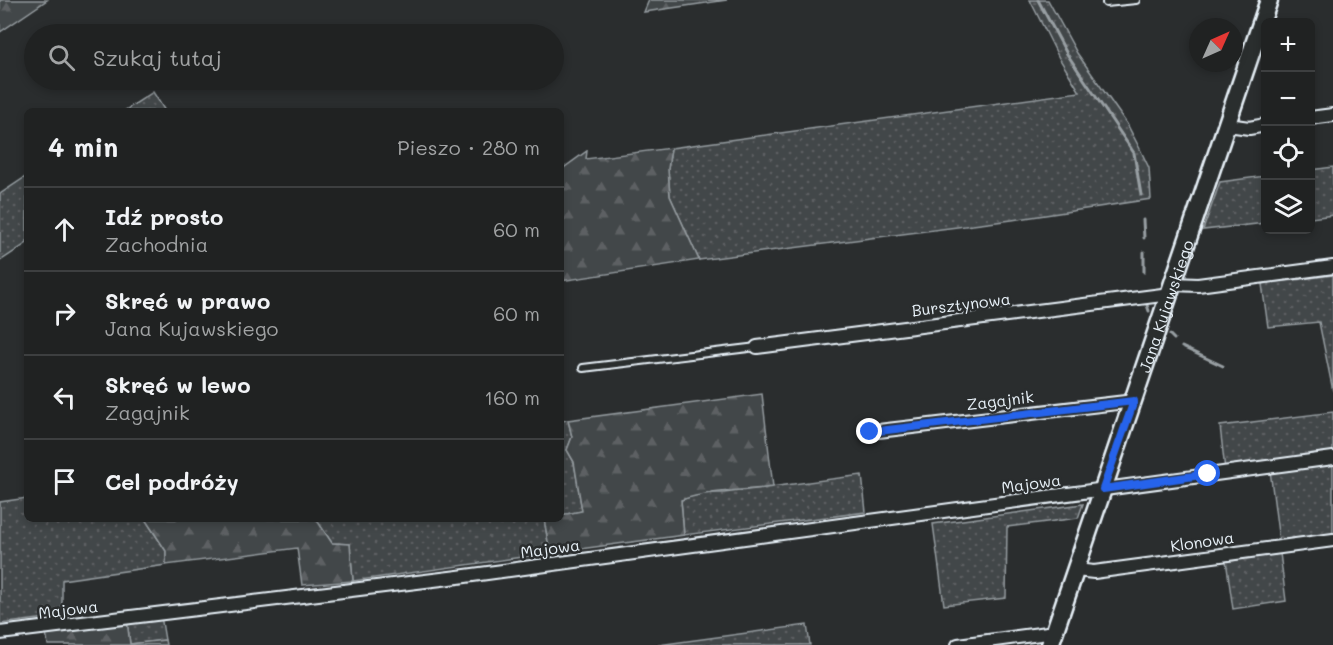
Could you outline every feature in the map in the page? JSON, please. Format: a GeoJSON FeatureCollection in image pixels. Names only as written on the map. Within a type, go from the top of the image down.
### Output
{"type":"FeatureCollection","features":[{"type":"Feature","properties":{"kind":"main road","name":"Jana Kujawskiego"},"geometry":{"type":"LineString","coordinates":[[1052,638],[1269,0]]}},
{"type":"Feature","properties":{"kind":"street"},"geometry":{"type":"LineString","coordinates":[[1315,117],[1333,115]]}},
{"type":"Feature","properties":{"kind":"street"},"geometry":{"type":"LineString","coordinates":[[1228,125],[1249,128],[1261,126]]}},
{"type":"Feature","properties":{"kind":"street","name":"Bursztynowa"},"geometry":{"type":"LineString","coordinates":[[757,346],[1333,267]]}},
{"type":"Feature","properties":{"kind":"street","name":"Zagajnik"},"geometry":{"type":"LineString","coordinates":[[870,432],[1134,401]]}},
{"type":"Feature","properties":{"kind":"street","name":"Majowa"},"geometry":{"type":"LineString","coordinates":[[0,633],[458,577],[1333,458]]}},
{"type":"Feature","properties":{"kind":"street","name":"Klonowa"},"geometry":{"type":"LineString","coordinates":[[1076,570],[1094,572],[1333,540]]}},
{"type":"Feature","properties":{"kind":"street"},"geometry":{"type":"LineString","coordinates":[[958,645],[1052,638]]}},
{"type":"Feature","properties":{"kind":"lane"},"geometry":{"type":"LineString","coordinates":[[1106,3],[1136,0]]}},
{"type":"Feature","properties":{"kind":"lane"},"geometry":{"type":"LineString","coordinates":[[583,368],[757,346]]}},
{"type":"Feature","properties":{"kind":"green space"},"geometry":{"type":"Polygon","coordinates":[[[0,0],[47,0],[0,32],[0,0]]]}},
{"type":"Feature","properties":{"kind":"green space"},"geometry":{"type":"Polygon","coordinates":[[[649,0],[727,0],[644,12],[649,0]]]}},
{"type":"Feature","properties":{"kind":"green space"},"geometry":{"type":"Polygon","coordinates":[[[1030,0],[1048,0],[1077,53],[1127,124],[1149,168],[1151,199],[1012,220],[699,260],[670,196],[668,169],[671,148],[1080,92],[1059,58],[1030,0]]]}},
{"type":"Feature","properties":{"kind":"green space"},"geometry":{"type":"Polygon","coordinates":[[[153,92],[163,108],[129,108],[153,92]]]}},
{"type":"Feature","properties":{"kind":"green space"},"geometry":{"type":"Polygon","coordinates":[[[671,148],[668,169],[670,196],[699,260],[564,281],[564,168],[587,151],[586,159],[671,148]]]}},
{"type":"Feature","properties":{"kind":"green space"},"geometry":{"type":"Polygon","coordinates":[[[1333,167],[1333,215],[1315,217],[1315,169],[1333,167]]]}},
{"type":"Feature","properties":{"kind":"green space"},"geometry":{"type":"Polygon","coordinates":[[[1261,177],[1261,223],[1203,230],[1220,182],[1261,177]]]}},
{"type":"Feature","properties":{"kind":"green space"},"geometry":{"type":"Polygon","coordinates":[[[24,178],[24,245],[0,261],[0,194],[24,178]]]}},
{"type":"Feature","properties":{"kind":"green space"},"geometry":{"type":"Polygon","coordinates":[[[1333,275],[1333,391],[1319,322],[1268,327],[1262,284],[1333,275]]]}},
{"type":"Feature","properties":{"kind":"green space"},"geometry":{"type":"Polygon","coordinates":[[[762,394],[773,487],[715,493],[681,500],[684,535],[550,553],[545,522],[564,522],[564,514],[582,511],[574,462],[567,450],[572,437],[568,420],[762,394]]]}},
{"type":"Feature","properties":{"kind":"green space"},"geometry":{"type":"Polygon","coordinates":[[[1333,412],[1333,455],[1225,470],[1220,426],[1333,412]]]}},
{"type":"Feature","properties":{"kind":"green space"},"geometry":{"type":"Polygon","coordinates":[[[568,420],[572,437],[567,450],[574,462],[582,511],[564,514],[564,421],[568,420]]]}},
{"type":"Feature","properties":{"kind":"green space"},"geometry":{"type":"Polygon","coordinates":[[[1333,463],[1333,534],[1279,541],[1270,470],[1333,463]]]}},
{"type":"Feature","properties":{"kind":"green space"},"geometry":{"type":"Polygon","coordinates":[[[862,475],[866,512],[684,535],[681,500],[702,493],[724,493],[862,475]]]}},
{"type":"Feature","properties":{"kind":"green space"},"geometry":{"type":"Polygon","coordinates":[[[24,498],[24,522],[147,522],[166,551],[166,565],[62,580],[62,616],[0,624],[0,502],[24,498]]]}},
{"type":"Feature","properties":{"kind":"green space"},"geometry":{"type":"Polygon","coordinates":[[[1083,504],[1078,518],[1007,527],[1006,598],[944,605],[933,524],[1083,504]]]}},
{"type":"Feature","properties":{"kind":"green space"},"geometry":{"type":"Polygon","coordinates":[[[147,522],[318,522],[332,543],[350,544],[353,581],[302,585],[297,548],[166,565],[166,551],[147,522]]]}},
{"type":"Feature","properties":{"kind":"green space"},"geometry":{"type":"Polygon","coordinates":[[[318,522],[545,522],[550,553],[353,581],[350,544],[332,543],[318,522]]]}},
{"type":"Feature","properties":{"kind":"green space"},"geometry":{"type":"Polygon","coordinates":[[[1280,553],[1286,601],[1233,609],[1226,560],[1280,553]]]}},
{"type":"Feature","properties":{"kind":"green space"},"geometry":{"type":"Polygon","coordinates":[[[161,616],[165,640],[130,644],[127,621],[161,616]]]}},
{"type":"Feature","properties":{"kind":"green space"},"geometry":{"type":"Polygon","coordinates":[[[127,621],[130,644],[165,640],[166,645],[48,645],[46,632],[127,621]]]}},
{"type":"Feature","properties":{"kind":"green space"},"geometry":{"type":"Polygon","coordinates":[[[807,625],[810,645],[658,645],[807,625]]]}},
{"type":"Feature","properties":{"kind":"waterway"},"geometry":{"type":"LineString","coordinates":[[1038,0],[1067,54],[1134,153],[1141,195]]}},
{"type":"Feature","properties":{"kind":"waterway"},"geometry":{"type":"LineString","coordinates":[[1143,220],[1144,238]]}},
{"type":"Feature","properties":{"kind":"waterway"},"geometry":{"type":"LineString","coordinates":[[1144,252],[1144,272]]}},
{"type":"Feature","properties":{"kind":"waterway"},"geometry":{"type":"LineString","coordinates":[[1147,305],[1149,311]]}},
{"type":"Feature","properties":{"kind":"waterway"},"geometry":{"type":"LineString","coordinates":[[1170,335],[1174,339]]}},
{"type":"Feature","properties":{"kind":"waterway"},"geometry":{"type":"LineString","coordinates":[[1182,347],[1223,366]]}},
{"type":"Feature","properties":{"kind":"route"},"geometry":{"type":"LineString","coordinates":[[870,432],[1134,401],[1103,489],[1208,474]]}}]}
